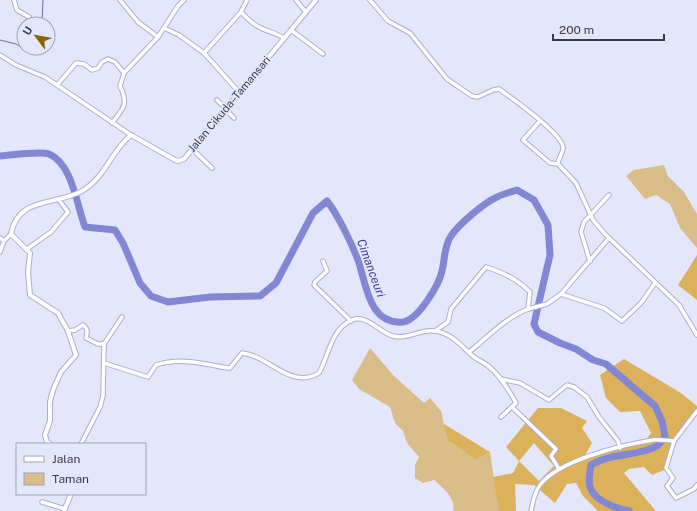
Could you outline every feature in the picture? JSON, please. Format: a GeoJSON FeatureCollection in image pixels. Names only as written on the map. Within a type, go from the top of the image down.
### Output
{"type":"FeatureCollection","features":[{"type":"Feature","properties":{"kind":"street"},"geometry":{"type":"LineString","coordinates":[[14,0],[17,10],[27,16]]}},
{"type":"Feature","properties":{"kind":"street"},"geometry":{"type":"LineString","coordinates":[[120,0],[138,22],[158,37]]}},
{"type":"Feature","properties":{"kind":"street"},"geometry":{"type":"LineString","coordinates":[[112,123],[124,106],[125,98],[120,86],[124,73],[158,37],[178,6],[184,0]]}},
{"type":"Feature","properties":{"kind":"street"},"geometry":{"type":"LineString","coordinates":[[204,53],[241,12],[247,0]]}},
{"type":"Feature","properties":{"kind":"street"},"geometry":{"type":"LineString","coordinates":[[296,0],[305,11]]}},
{"type":"Feature","properties":{"kind":"street","name":"Jalan Cikuda–Tamansari"},"geometry":{"type":"LineString","coordinates":[[131,135],[178,161],[184,159],[238,91],[316,0]]}},
{"type":"Feature","properties":{"kind":"street"},"geometry":{"type":"LineString","coordinates":[[370,0],[388,21],[410,33],[447,79],[472,96],[478,97],[493,90],[499,89],[533,114],[563,145],[564,149],[558,159],[558,164]]}},
{"type":"Feature","properties":{"kind":"street"},"geometry":{"type":"LineString","coordinates":[[241,12],[248,20],[261,29],[277,33],[284,38]]}},
{"type":"Feature","properties":{"kind":"street"},"geometry":{"type":"LineString","coordinates":[[164,28],[179,35],[204,53],[238,91]]}},
{"type":"Feature","properties":{"kind":"street"},"geometry":{"type":"LineString","coordinates":[[291,30],[323,54]]}},
{"type":"Feature","properties":{"kind":"street"},"geometry":{"type":"LineString","coordinates":[[0,55],[58,84],[131,135],[95,181],[81,191],[59,200],[30,206],[21,212],[13,222],[11,234],[4,241],[0,252]]}},
{"type":"Feature","properties":{"kind":"street"},"geometry":{"type":"LineString","coordinates":[[58,84],[76,63],[84,64],[92,70],[98,68],[102,62],[108,59],[115,62],[124,73]]}},
{"type":"Feature","properties":{"kind":"street"},"geometry":{"type":"LineString","coordinates":[[217,100],[226,106],[234,118]]}},
{"type":"Feature","properties":{"kind":"street"},"geometry":{"type":"LineString","coordinates":[[540,121],[523,140],[550,163],[558,164],[576,184],[590,216],[609,238],[679,305],[697,334]]}},
{"type":"Feature","properties":{"kind":"street"},"geometry":{"type":"LineString","coordinates":[[192,149],[212,168]]}},
{"type":"Feature","properties":{"kind":"street"},"geometry":{"type":"LineString","coordinates":[[590,261],[581,232],[584,222],[609,195]]}},
{"type":"Feature","properties":{"kind":"street"},"geometry":{"type":"LineString","coordinates":[[27,249],[51,232],[68,212],[59,200]]}},
{"type":"Feature","properties":{"kind":"street"},"geometry":{"type":"LineString","coordinates":[[11,234],[30,253],[28,273],[30,295],[58,313],[68,331],[76,355],[61,372],[52,393],[50,421],[45,435],[48,443]]}},
{"type":"Feature","properties":{"kind":"street"},"geometry":{"type":"LineString","coordinates":[[0,238],[4,241]]}},
{"type":"Feature","properties":{"kind":"street"},"geometry":{"type":"LineString","coordinates":[[528,309],[547,304],[561,294],[609,238]]}},
{"type":"Feature","properties":{"kind":"street"},"geometry":{"type":"LineString","coordinates":[[322,261],[326,271],[314,285],[351,321]]}},
{"type":"Feature","properties":{"kind":"street"},"geometry":{"type":"LineString","coordinates":[[435,330],[448,322],[451,309],[486,267],[504,273],[519,281],[530,292],[528,309],[520,312],[494,330],[469,352]]}},
{"type":"Feature","properties":{"kind":"street"},"geometry":{"type":"LineString","coordinates":[[561,294],[604,308],[622,321],[641,303],[655,283]]}},
{"type":"Feature","properties":{"kind":"street"},"geometry":{"type":"LineString","coordinates":[[82,443],[100,407],[103,396],[104,344],[122,317]]}},
{"type":"Feature","properties":{"kind":"street"},"geometry":{"type":"LineString","coordinates":[[104,363],[148,377],[156,365],[175,362],[199,363],[221,368],[230,368],[242,353],[261,358],[289,376],[303,378],[319,373],[335,336],[343,326],[351,321],[362,319],[386,333],[400,338],[424,330],[435,330],[450,337],[475,358],[486,365],[500,379],[516,403],[501,417]]}},
{"type":"Feature","properties":{"kind":"street"},"geometry":{"type":"LineString","coordinates":[[68,331],[74,330],[83,325],[88,331],[86,338],[98,344],[104,344]]}},
{"type":"Feature","properties":{"kind":"street"},"geometry":{"type":"LineString","coordinates":[[693,329],[697,325]]}},
{"type":"Feature","properties":{"kind":"street"},"geometry":{"type":"LineString","coordinates":[[500,379],[520,383],[550,400],[567,385],[574,387],[587,397],[599,417],[618,441],[620,448]]}},
{"type":"Feature","properties":{"kind":"street"},"geometry":{"type":"LineString","coordinates":[[512,407],[556,449],[551,456],[560,469]]}},
{"type":"Feature","properties":{"kind":"street"},"geometry":{"type":"LineString","coordinates":[[697,411],[674,441],[666,468],[673,479],[667,486],[676,498],[694,489],[697,485]]}},
{"type":"Feature","properties":{"kind":"street"},"geometry":{"type":"LineString","coordinates":[[531,511],[533,499],[540,485],[560,469],[585,458],[620,448],[654,440],[674,441]]}},
{"type":"Feature","properties":{"kind":"street"},"geometry":{"type":"LineString","coordinates":[[42,502],[64,510],[71,495]]}},
{"type":"Feature","properties":{"kind":"green space"},"geometry":{"type":"Polygon","coordinates":[[[664,165],[668,176],[684,192],[697,214],[697,248],[680,228],[670,204],[656,195],[645,199],[626,176],[634,170],[664,165]]]}},
{"type":"Feature","properties":{"kind":"green space"},"geometry":{"type":"Polygon","coordinates":[[[370,348],[394,376],[424,403],[430,398],[441,411],[444,424],[477,460],[490,452],[499,511],[453,511],[453,502],[451,498],[434,480],[423,483],[415,478],[415,465],[419,457],[407,443],[403,431],[395,423],[390,407],[359,389],[352,380],[370,348]]]}},
{"type":"Feature","properties":{"kind":"shaded area"},"geometry":{"type":"Polygon","coordinates":[[[697,255],[697,300],[678,285],[697,255]]]}},
{"type":"Feature","properties":{"kind":"shaded area"},"geometry":{"type":"Polygon","coordinates":[[[624,359],[681,393],[697,406],[697,414],[674,443],[667,469],[652,475],[644,467],[629,469],[624,473],[656,511],[598,511],[583,496],[576,483],[567,484],[555,503],[534,485],[515,484],[516,511],[499,511],[493,477],[513,473],[519,461],[506,447],[538,408],[561,408],[587,421],[582,428],[592,443],[584,457],[587,459],[607,449],[643,444],[651,433],[640,411],[620,412],[606,398],[600,375],[624,359]],[[534,443],[519,461],[539,481],[554,466],[534,443]]]}},
{"type":"Feature","properties":{"kind":"shaded area"},"geometry":{"type":"Polygon","coordinates":[[[444,424],[490,452],[477,460],[448,440],[444,424]]]}},
{"type":"Feature","properties":{"kind":"waterway"},"geometry":{"type":"LineString","coordinates":[[42,16],[43,0]]}},
{"type":"Feature","properties":{"kind":"waterway"},"geometry":{"type":"LineString","coordinates":[[0,40],[16,44]]}},
{"type":"Feature","properties":{"kind":"waterway","name":"Cimanceuri"},"geometry":{"type":"LineString","coordinates":[[0,156],[45,153],[57,159],[63,166],[73,186],[85,227],[115,230],[123,243],[140,283],[151,296],[168,302],[210,297],[260,296],[276,283],[313,213],[327,201],[340,221],[352,245],[370,300],[375,310],[382,317],[391,321],[403,322],[409,320],[421,309],[437,285],[442,271],[447,244],[455,231],[485,204],[499,196],[517,190],[534,200],[548,225],[550,255],[534,324],[538,332],[576,349],[593,360],[606,364],[655,406],[662,421],[665,436],[657,446],[641,452],[607,458],[591,465],[589,482],[590,487],[596,497],[606,504],[629,511]]}}]}
